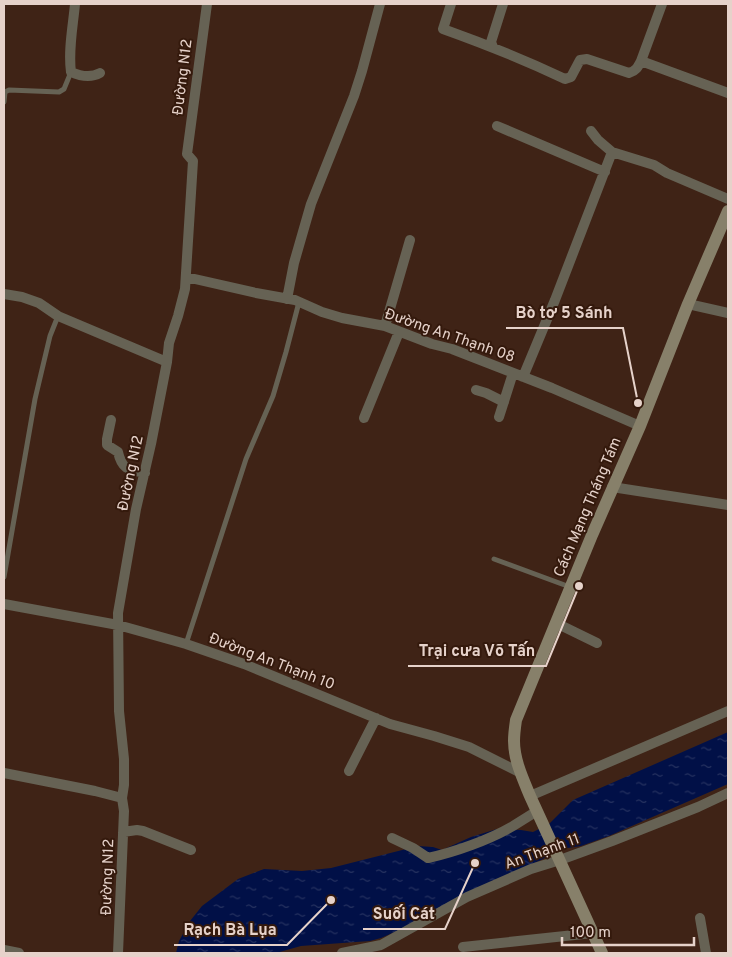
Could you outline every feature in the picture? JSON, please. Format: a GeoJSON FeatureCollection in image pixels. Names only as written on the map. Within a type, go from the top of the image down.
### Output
{"type":"FeatureCollection","features":[{"type":"Feature","properties":{"kind":"main road","name":"Cách Mạng Tháng Tám"},"geometry":{"type":"LineString","coordinates":[[559,858],[521,773],[514,741],[516,720],[612,488],[640,426],[688,304],[728,210]]}},
{"type":"Feature","properties":{"kind":"main road"},"geometry":{"type":"LineString","coordinates":[[559,858],[602,953]]}},
{"type":"Feature","properties":{"kind":"street"},"geometry":{"type":"LineString","coordinates":[[75,4],[71,45],[71,72],[79,76],[94,76],[100,73]]}},
{"type":"Feature","properties":{"kind":"street","name":"Đường N12"},"geometry":{"type":"LineString","coordinates":[[118,953],[130,831],[122,798],[124,760],[120,718],[118,612],[136,508],[153,434],[169,343],[185,289],[193,161],[187,154],[207,4]]}},
{"type":"Feature","properties":{"kind":"street"},"geometry":{"type":"LineString","coordinates":[[287,298],[294,263],[311,204],[354,96],[380,4]]}},
{"type":"Feature","properties":{"kind":"street"},"geometry":{"type":"LineString","coordinates":[[451,4],[443,29],[493,47],[565,79],[571,77],[580,60],[587,59],[629,73],[634,72],[641,61],[662,4]]}},
{"type":"Feature","properties":{"kind":"street"},"geometry":{"type":"LineString","coordinates":[[493,47],[491,42],[503,4]]}},
{"type":"Feature","properties":{"kind":"street"},"geometry":{"type":"LineString","coordinates":[[641,61],[728,93]]}},
{"type":"Feature","properties":{"kind":"street"},"geometry":{"type":"LineString","coordinates":[[497,126],[605,172]]}},
{"type":"Feature","properties":{"kind":"street"},"geometry":{"type":"LineString","coordinates":[[591,131],[612,152],[654,165],[667,174],[728,199]]}},
{"type":"Feature","properties":{"kind":"street"},"geometry":{"type":"LineString","coordinates":[[499,417],[504,402],[555,300],[612,152]]}},
{"type":"Feature","properties":{"kind":"street"},"geometry":{"type":"LineString","coordinates":[[385,326],[410,240]]}},
{"type":"Feature","properties":{"kind":"street","name":"Đường An Thạnh 08"},"geometry":{"type":"LineString","coordinates":[[186,277],[248,292],[287,298],[342,318],[385,326],[452,349],[593,405],[640,426]]}},
{"type":"Feature","properties":{"kind":"street"},"geometry":{"type":"LineString","coordinates":[[4,294],[39,303],[58,316],[167,362]]}},
{"type":"Feature","properties":{"kind":"street"},"geometry":{"type":"LineString","coordinates":[[688,304],[728,313]]}},
{"type":"Feature","properties":{"kind":"street"},"geometry":{"type":"LineString","coordinates":[[364,418],[399,332]]}},
{"type":"Feature","properties":{"kind":"street"},"geometry":{"type":"LineString","coordinates":[[476,390],[504,402]]}},
{"type":"Feature","properties":{"kind":"street"},"geometry":{"type":"LineString","coordinates":[[111,420],[107,445],[118,452],[119,458],[127,469],[145,473]]}},
{"type":"Feature","properties":{"kind":"street"},"geometry":{"type":"LineString","coordinates":[[612,488],[728,506]]}},
{"type":"Feature","properties":{"kind":"street","name":"Đường An Thạnh 10"},"geometry":{"type":"LineString","coordinates":[[4,604],[118,624],[186,644],[244,664],[390,724],[469,747],[521,773]]}},
{"type":"Feature","properties":{"kind":"street"},"geometry":{"type":"LineString","coordinates":[[556,622],[597,643]]}},
{"type":"Feature","properties":{"kind":"street"},"geometry":{"type":"LineString","coordinates":[[530,796],[728,711]]}},
{"type":"Feature","properties":{"kind":"street"},"geometry":{"type":"LineString","coordinates":[[349,771],[376,718]]}},
{"type":"Feature","properties":{"kind":"street"},"geometry":{"type":"LineString","coordinates":[[4,774],[86,789],[122,798]]}},
{"type":"Feature","properties":{"kind":"street","name":"An Thạnh 11"},"geometry":{"type":"LineString","coordinates":[[342,953],[381,945],[467,897],[531,869],[612,841],[728,793]]}},
{"type":"Feature","properties":{"kind":"street"},"geometry":{"type":"LineString","coordinates":[[392,838],[428,858],[459,850],[539,815]]}},
{"type":"Feature","properties":{"kind":"street"},"geometry":{"type":"LineString","coordinates":[[130,831],[156,836],[191,850]]}},
{"type":"Feature","properties":{"kind":"street"},"geometry":{"type":"LineString","coordinates":[[700,918],[706,953]]}},
{"type":"Feature","properties":{"kind":"street"},"geometry":{"type":"LineString","coordinates":[[464,947],[593,933]]}},
{"type":"Feature","properties":{"kind":"street"},"geometry":{"type":"LineString","coordinates":[[4,950],[19,953]]}},
{"type":"Feature","properties":{"kind":"lane"},"geometry":{"type":"LineString","coordinates":[[4,102],[5,92],[9,90],[59,92],[64,90],[71,72]]}},
{"type":"Feature","properties":{"kind":"lane"},"geometry":{"type":"LineString","coordinates":[[186,644],[246,459],[273,396],[300,302]]}},
{"type":"Feature","properties":{"kind":"lane"},"geometry":{"type":"LineString","coordinates":[[4,577],[35,399],[50,336],[58,316]]}},
{"type":"Feature","properties":{"kind":"lane"},"geometry":{"type":"LineString","coordinates":[[494,560],[571,588]]}},
{"type":"Feature","properties":{"kind":"water"},"geometry":{"type":"Polygon","coordinates":[[[728,732],[728,784],[609,836],[581,846],[561,849],[476,889],[406,927],[381,938],[370,941],[301,946],[276,953],[176,953],[179,941],[190,921],[202,906],[238,879],[264,869],[302,871],[331,868],[418,846],[442,850],[471,837],[497,829],[533,832],[549,824],[573,800],[728,732]]]}},
{"type":"Feature","properties":{"kind":"place","name":"Bò tơ 5 Sánh"},"geometry":{"type":"Point","coordinates":[638,403]}},
{"type":"Feature","properties":{"kind":"place","name":"Trại cưa Võ Tấn"},"geometry":{"type":"Point","coordinates":[579,586]}},
{"type":"Feature","properties":{"kind":"place","name":"Suối Cát"},"geometry":{"type":"Point","coordinates":[475,863]}},
{"type":"Feature","properties":{"kind":"place","name":"Rạch Bà Lụa"},"geometry":{"type":"Point","coordinates":[331,900]}}]}
